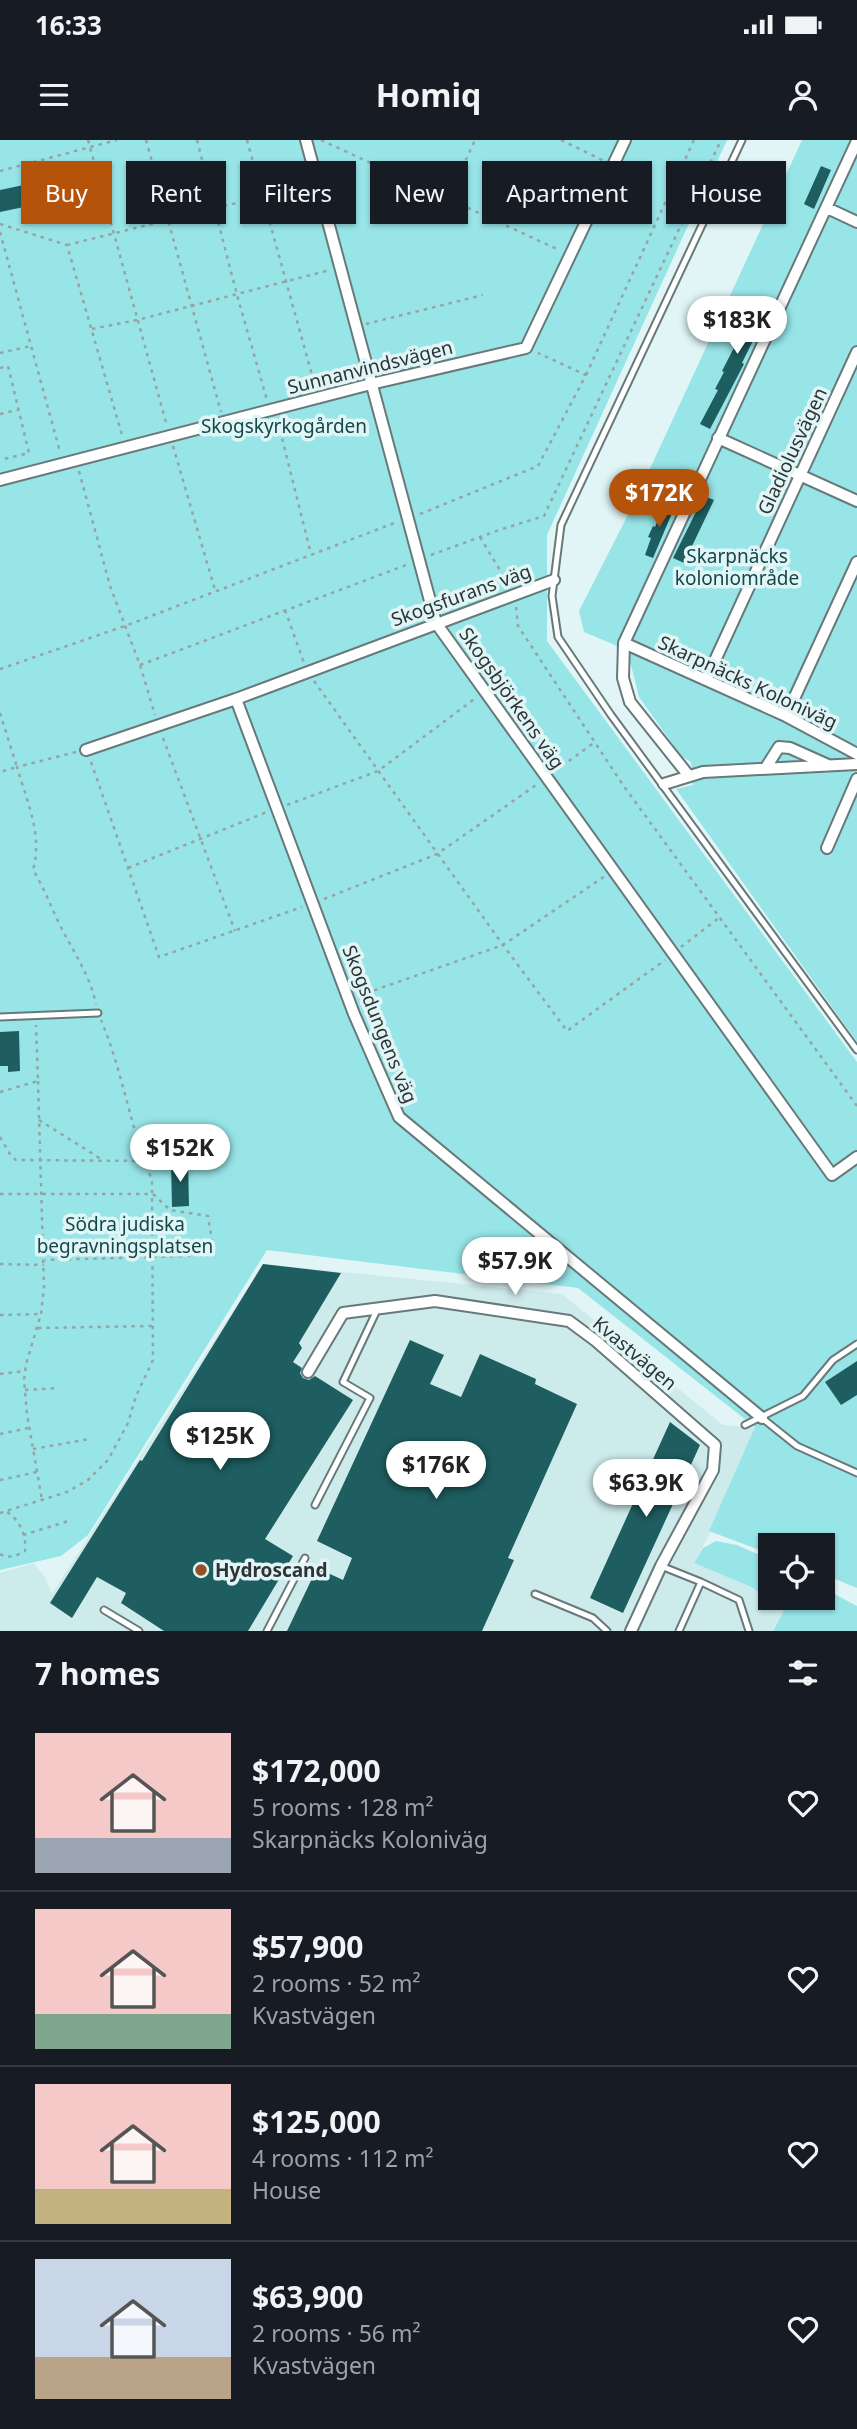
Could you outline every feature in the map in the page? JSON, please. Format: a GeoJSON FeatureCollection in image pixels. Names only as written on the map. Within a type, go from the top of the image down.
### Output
{"type":"FeatureCollection","features":[{"type":"Feature","properties":{"kind":"street","name":"Skogsbjörkens väg"},"geometry":{"type":"LineString","coordinates":[[306,140],[312,161]]}},
{"type":"Feature","properties":{"kind":"street"},"geometry":{"type":"LineString","coordinates":[[615,161],[625,140]]}},
{"type":"Feature","properties":{"kind":"street"},"geometry":{"type":"LineString","coordinates":[[689,776],[630,702],[623,678],[624,643],[857,141]]}},
{"type":"Feature","properties":{"kind":"street"},"geometry":{"type":"LineString","coordinates":[[827,208],[857,222]]}},
{"type":"Feature","properties":{"kind":"street","name":"Skogsbjörkens väg"},"geometry":{"type":"LineString","coordinates":[[329,224],[436,623],[832,1175],[857,1157]]}},
{"type":"Feature","properties":{"kind":"street"},"geometry":{"type":"LineString","coordinates":[[526,348],[586,224]]}},
{"type":"Feature","properties":{"kind":"street","name":"Sunnanvindsvägen"},"geometry":{"type":"LineString","coordinates":[[0,480],[318,397],[526,348]]}},
{"type":"Feature","properties":{"kind":"street","name":"Gladiolusvägen"},"geometry":{"type":"LineString","coordinates":[[706,680],[857,352]]}},
{"type":"Feature","properties":{"kind":"street"},"geometry":{"type":"LineString","coordinates":[[718,438],[857,501]]}},
{"type":"Feature","properties":{"kind":"street"},"geometry":{"type":"LineString","coordinates":[[786,716],[857,562]]}},
{"type":"Feature","properties":{"kind":"street","name":"Skogsfurans väg"},"geometry":{"type":"LineString","coordinates":[[86,750],[236,699],[554,580]]}},
{"type":"Feature","properties":{"kind":"street","name":"Skarpnäcks Koloniväg"},"geometry":{"type":"LineString","coordinates":[[624,643],[786,716],[857,754]]}},
{"type":"Feature","properties":{"kind":"street","name":"Skogsdungens väg"},"geometry":{"type":"LineString","coordinates":[[236,699],[348,999],[399,1117],[762,1418]]}},
{"type":"Feature","properties":{"kind":"street"},"geometry":{"type":"LineString","coordinates":[[765,769],[779,747],[790,748],[830,766]]}},
{"type":"Feature","properties":{"kind":"street"},"geometry":{"type":"LineString","coordinates":[[664,784],[703,772],[857,764]]}},
{"type":"Feature","properties":{"kind":"street"},"geometry":{"type":"LineString","coordinates":[[827,848],[857,779]]}},
{"type":"Feature","properties":{"kind":"street","name":"Kvastvägen"},"geometry":{"type":"LineString","coordinates":[[308,1372],[343,1313],[435,1301],[569,1321],[596,1341],[715,1445],[713,1470],[661,1566],[631,1631]]}},
{"type":"Feature","properties":{"kind":"lane","name":"Skogsfurans väg"},"geometry":{"type":"LineString","coordinates":[[554,580],[561,525],[742,140]]}},
{"type":"Feature","properties":{"kind":"lane"},"geometry":{"type":"LineString","coordinates":[[554,580],[552,596],[558,637],[611,715],[857,1050]]}},
{"type":"Feature","properties":{"kind":"lane"},"geometry":{"type":"LineString","coordinates":[[0,1017],[98,1013]]}},
{"type":"Feature","properties":{"kind":"lane"},"geometry":{"type":"LineString","coordinates":[[315,1505],[370,1398],[343,1382],[378,1308]]}},
{"type":"Feature","properties":{"kind":"lane"},"geometry":{"type":"LineString","coordinates":[[745,1425],[803,1395],[834,1360],[857,1344]]}},
{"type":"Feature","properties":{"kind":"lane"},"geometry":{"type":"LineString","coordinates":[[762,1418],[797,1446],[857,1473]]}},
{"type":"Feature","properties":{"kind":"lane"},"geometry":{"type":"LineString","coordinates":[[267,1631],[305,1558]]}},
{"type":"Feature","properties":{"kind":"lane"},"geometry":{"type":"LineString","coordinates":[[661,1566],[738,1600],[749,1631]]}},
{"type":"Feature","properties":{"kind":"lane"},"geometry":{"type":"LineString","coordinates":[[679,1631],[701,1582]]}},
{"type":"Feature","properties":{"kind":"lane"},"geometry":{"type":"LineString","coordinates":[[535,1594],[593,1618],[607,1631]]}},
{"type":"Feature","properties":{"kind":"lane"},"geometry":{"type":"LineString","coordinates":[[104,1610],[139,1631]]}},
{"type":"Feature","properties":{"kind":"path"},"geometry":{"type":"LineString","coordinates":[[88,140],[215,590]]}},
{"type":"Feature","properties":{"kind":"path"},"geometry":{"type":"LineString","coordinates":[[0,171],[117,140]]}},
{"type":"Feature","properties":{"kind":"path"},"geometry":{"type":"LineString","coordinates":[[146,140],[152,161]]}},
{"type":"Feature","properties":{"kind":"path"},"geometry":{"type":"LineString","coordinates":[[197,140],[203,161]]}},
{"type":"Feature","properties":{"kind":"path"},"geometry":{"type":"LineString","coordinates":[[247,140],[253,161]]}},
{"type":"Feature","properties":{"kind":"path"},"geometry":{"type":"LineString","coordinates":[[321,140],[370,161]]}},
{"type":"Feature","properties":{"kind":"path"},"geometry":{"type":"LineString","coordinates":[[465,161],[475,140]]}},
{"type":"Feature","properties":{"kind":"path"},"geometry":{"type":"LineString","coordinates":[[562,140],[605,161]]}},
{"type":"Feature","properties":{"kind":"path"},"geometry":{"type":"LineString","coordinates":[[0,669],[125,626],[538,467],[586,375],[692,140]]}},
{"type":"Feature","properties":{"kind":"path"},"geometry":{"type":"LineString","coordinates":[[140,665],[480,537],[544,516],[721,140]]}},
{"type":"Feature","properties":{"kind":"path"},"geometry":{"type":"LineString","coordinates":[[468,207],[571,256]]}},
{"type":"Feature","properties":{"kind":"path"},"geometry":{"type":"LineString","coordinates":[[0,224],[67,245],[147,224]]}},
{"type":"Feature","properties":{"kind":"path"},"geometry":{"type":"LineString","coordinates":[[170,224],[224,422]]}},
{"type":"Feature","properties":{"kind":"path"},"geometry":{"type":"LineString","coordinates":[[219,224],[311,554]]}},
{"type":"Feature","properties":{"kind":"path"},"geometry":{"type":"LineString","coordinates":[[269,224],[318,397]]}},
{"type":"Feature","properties":{"kind":"path"},"geometry":{"type":"LineString","coordinates":[[0,232],[62,464]]}},
{"type":"Feature","properties":{"kind":"path"},"geometry":{"type":"LineString","coordinates":[[67,245],[126,449]]}},
{"type":"Feature","properties":{"kind":"path"},"geometry":{"type":"LineString","coordinates":[[91,330],[340,268]]}},
{"type":"Feature","properties":{"kind":"path"},"geometry":{"type":"LineString","coordinates":[[356,326],[483,295]]}},
{"type":"Feature","properties":{"kind":"path"},"geometry":{"type":"LineString","coordinates":[[0,353],[32,345]]}},
{"type":"Feature","properties":{"kind":"path"},"geometry":{"type":"LineString","coordinates":[[526,348],[586,375]]}},
{"type":"Feature","properties":{"kind":"path"},"geometry":{"type":"LineString","coordinates":[[0,368],[8,366],[29,453],[0,460]]}},
{"type":"Feature","properties":{"kind":"path"},"geometry":{"type":"LineString","coordinates":[[0,415],[18,410]]}},
{"type":"Feature","properties":{"kind":"path"},"geometry":{"type":"LineString","coordinates":[[76,461],[110,586],[235,930]]}},
{"type":"Feature","properties":{"kind":"path"},"geometry":{"type":"LineString","coordinates":[[480,537],[515,593],[518,626],[623,785],[857,1106]]}},
{"type":"Feature","properties":{"kind":"path"},"geometry":{"type":"LineString","coordinates":[[285,610],[307,672],[567,1031],[720,916]]}},
{"type":"Feature","properties":{"kind":"path"},"geometry":{"type":"LineString","coordinates":[[128,868],[378,771],[485,691]]}},
{"type":"Feature","properties":{"kind":"path"},"geometry":{"type":"LineString","coordinates":[[0,713],[38,839],[38,853],[33,870],[46,890],[58,920],[91,982],[98,1013],[113,1047],[144,1161],[152,1180],[154,1255],[153,1360],[136,1396],[128,1423],[108,1460],[88,1480],[67,1492],[0,1513]]}},
{"type":"Feature","properties":{"kind":"path"},"geometry":{"type":"LineString","coordinates":[[0,772],[86,750]]}},
{"type":"Feature","properties":{"kind":"path"},"geometry":{"type":"LineString","coordinates":[[348,999],[373,993],[503,946],[613,871]]}},
{"type":"Feature","properties":{"kind":"path"},"geometry":{"type":"LineString","coordinates":[[36,1015],[44,1262],[41,1314],[25,1371],[24,1391],[42,1500]]}},
{"type":"Feature","properties":{"kind":"path"},"geometry":{"type":"LineString","coordinates":[[0,1092],[38,1081]]}},
{"type":"Feature","properties":{"kind":"path"},"geometry":{"type":"LineString","coordinates":[[39,1120],[101,1160]]}},
{"type":"Feature","properties":{"kind":"path"},"geometry":{"type":"LineString","coordinates":[[0,1137],[16,1160],[144,1161]]}},
{"type":"Feature","properties":{"kind":"path"},"geometry":{"type":"LineString","coordinates":[[0,1194],[153,1194],[170,1210],[208,1216],[213,1247],[208,1253],[187,1256],[154,1255],[0,1264]]}},
{"type":"Feature","properties":{"kind":"path"},"geometry":{"type":"LineString","coordinates":[[0,1315],[41,1314]]}},
{"type":"Feature","properties":{"kind":"path"},"geometry":{"type":"LineString","coordinates":[[36,1328],[153,1326]]}},
{"type":"Feature","properties":{"kind":"path"},"geometry":{"type":"LineString","coordinates":[[0,1374],[25,1371]]}},
{"type":"Feature","properties":{"kind":"path"},"geometry":{"type":"LineString","coordinates":[[24,1391],[58,1388]]}},
{"type":"Feature","properties":{"kind":"path"},"geometry":{"type":"LineString","coordinates":[[0,1434],[29,1428]]}},
{"type":"Feature","properties":{"kind":"path"},"geometry":{"type":"LineString","coordinates":[[33,1449],[89,1439]]}},
{"type":"Feature","properties":{"kind":"path"},"geometry":{"type":"LineString","coordinates":[[0,1480],[37,1472]]}},
{"type":"Feature","properties":{"kind":"path"},"geometry":{"type":"LineString","coordinates":[[0,1554],[6,1558],[26,1551],[18,1521],[6,1511]]}},
{"type":"Feature","properties":{"kind":"path"},"geometry":{"type":"LineString","coordinates":[[23,1535],[72,1520]]}},
{"type":"Feature","properties":{"kind":"shaded area"},"geometry":{"type":"Polygon","coordinates":[[[263,1264],[562,1294],[723,1425],[755,1427],[711,1531],[694,1563],[758,1591],[758,1610],[784,1610],[772,1631],[0,1631],[0,1573],[34,1563],[45,1577],[52,1594],[263,1264]]]}},
{"type":"Feature","properties":{"kind":"green space","name":"Skogskyrkogården"},"geometry":{"type":"Polygon","coordinates":[[[0,140],[727,140],[717,161],[666,161],[666,224],[689,224],[547,535],[547,641],[857,1062],[857,1588],[835,1579],[835,1533],[758,1533],[758,1549],[709,1531],[755,1427],[578,1288],[267,1250],[88,1535],[61,1556],[0,1570],[0,140]]]}},
{"type":"Feature","properties":{"kind":"green space","name":"Skarpnäcks koloniområde"},"geometry":{"type":"Polygon","coordinates":[[[802,140],[857,140],[857,1042],[676,789],[693,785],[691,762],[681,756],[639,697],[631,665],[615,645],[584,632],[579,611],[635,501],[763,224],[786,224],[786,175],[802,140]]]}},
{"type":"Feature","properties":{"kind":"green space"},"geometry":{"type":"Polygon","coordinates":[[[716,1541],[737,1545],[758,1555],[758,1591],[694,1563],[703,1548],[716,1541]]]}},
{"type":"Feature","properties":{"kind":"green space"},"geometry":{"type":"Polygon","coordinates":[[[835,1594],[857,1606],[857,1631],[773,1631],[784,1610],[835,1610],[835,1594]]]}},
{"type":"Feature","properties":{"kind":"building"},"geometry":{"type":"Polygon","coordinates":[[[821,166],[831,170],[814,209],[804,204],[821,166]]]}},
{"type":"Feature","properties":{"kind":"building"},"geometry":{"type":"Polygon","coordinates":[[[21,186],[21,208],[0,212],[0,190],[21,186]]]}},
{"type":"Feature","properties":{"kind":"building"},"geometry":{"type":"Polygon","coordinates":[[[748,298],[769,308],[710,429],[700,424],[718,390],[715,389],[724,372],[722,371],[741,334],[732,330],[748,298]]]}},
{"type":"Feature","properties":{"kind":"building"},"geometry":{"type":"Polygon","coordinates":[[[704,496],[714,500],[684,563],[673,558],[704,496]]]}},
{"type":"Feature","properties":{"kind":"building"},"geometry":{"type":"Polygon","coordinates":[[[665,502],[675,506],[653,558],[645,555],[651,538],[648,537],[665,502]]]}},
{"type":"Feature","properties":{"kind":"building"},"geometry":{"type":"Polygon","coordinates":[[[19,1031],[20,1071],[8,1072],[8,1066],[0,1066],[0,1032],[19,1031]]]}},
{"type":"Feature","properties":{"kind":"building"},"geometry":{"type":"Polygon","coordinates":[[[171,1161],[188,1161],[189,1206],[172,1207],[171,1161]]]}},
{"type":"Feature","properties":{"kind":"building"},"geometry":{"type":"Polygon","coordinates":[[[263,1264],[341,1273],[299,1343],[302,1348],[293,1362],[302,1368],[300,1373],[303,1378],[309,1380],[315,1376],[353,1400],[265,1539],[293,1556],[248,1631],[164,1631],[121,1603],[126,1593],[97,1577],[72,1618],[50,1603],[140,1460],[142,1461],[263,1264]]]}},
{"type":"Feature","properties":{"kind":"building"},"geometry":{"type":"Polygon","coordinates":[[[410,1340],[444,1355],[430,1384],[461,1397],[480,1354],[536,1379],[535,1384],[577,1404],[508,1558],[514,1560],[482,1631],[287,1631],[317,1568],[343,1580],[352,1558],[317,1541],[410,1340]]]}},
{"type":"Feature","properties":{"kind":"building"},"geometry":{"type":"Polygon","coordinates":[[[857,1361],[857,1395],[841,1405],[825,1382],[857,1361]]]}},
{"type":"Feature","properties":{"kind":"building"},"geometry":{"type":"Polygon","coordinates":[[[670,1422],[700,1445],[623,1613],[590,1598],[670,1422]]]}},
{"type":"Feature","properties":{"kind":"place","name":"Hydroscand"},"geometry":{"type":"Point","coordinates":[201,1570]}},
{"type":"Feature","properties":{"kind":"park label","name":"Södra judiska begravningsplatsen"},"geometry":{"type":"Point","coordinates":[125,1235]}}]}
